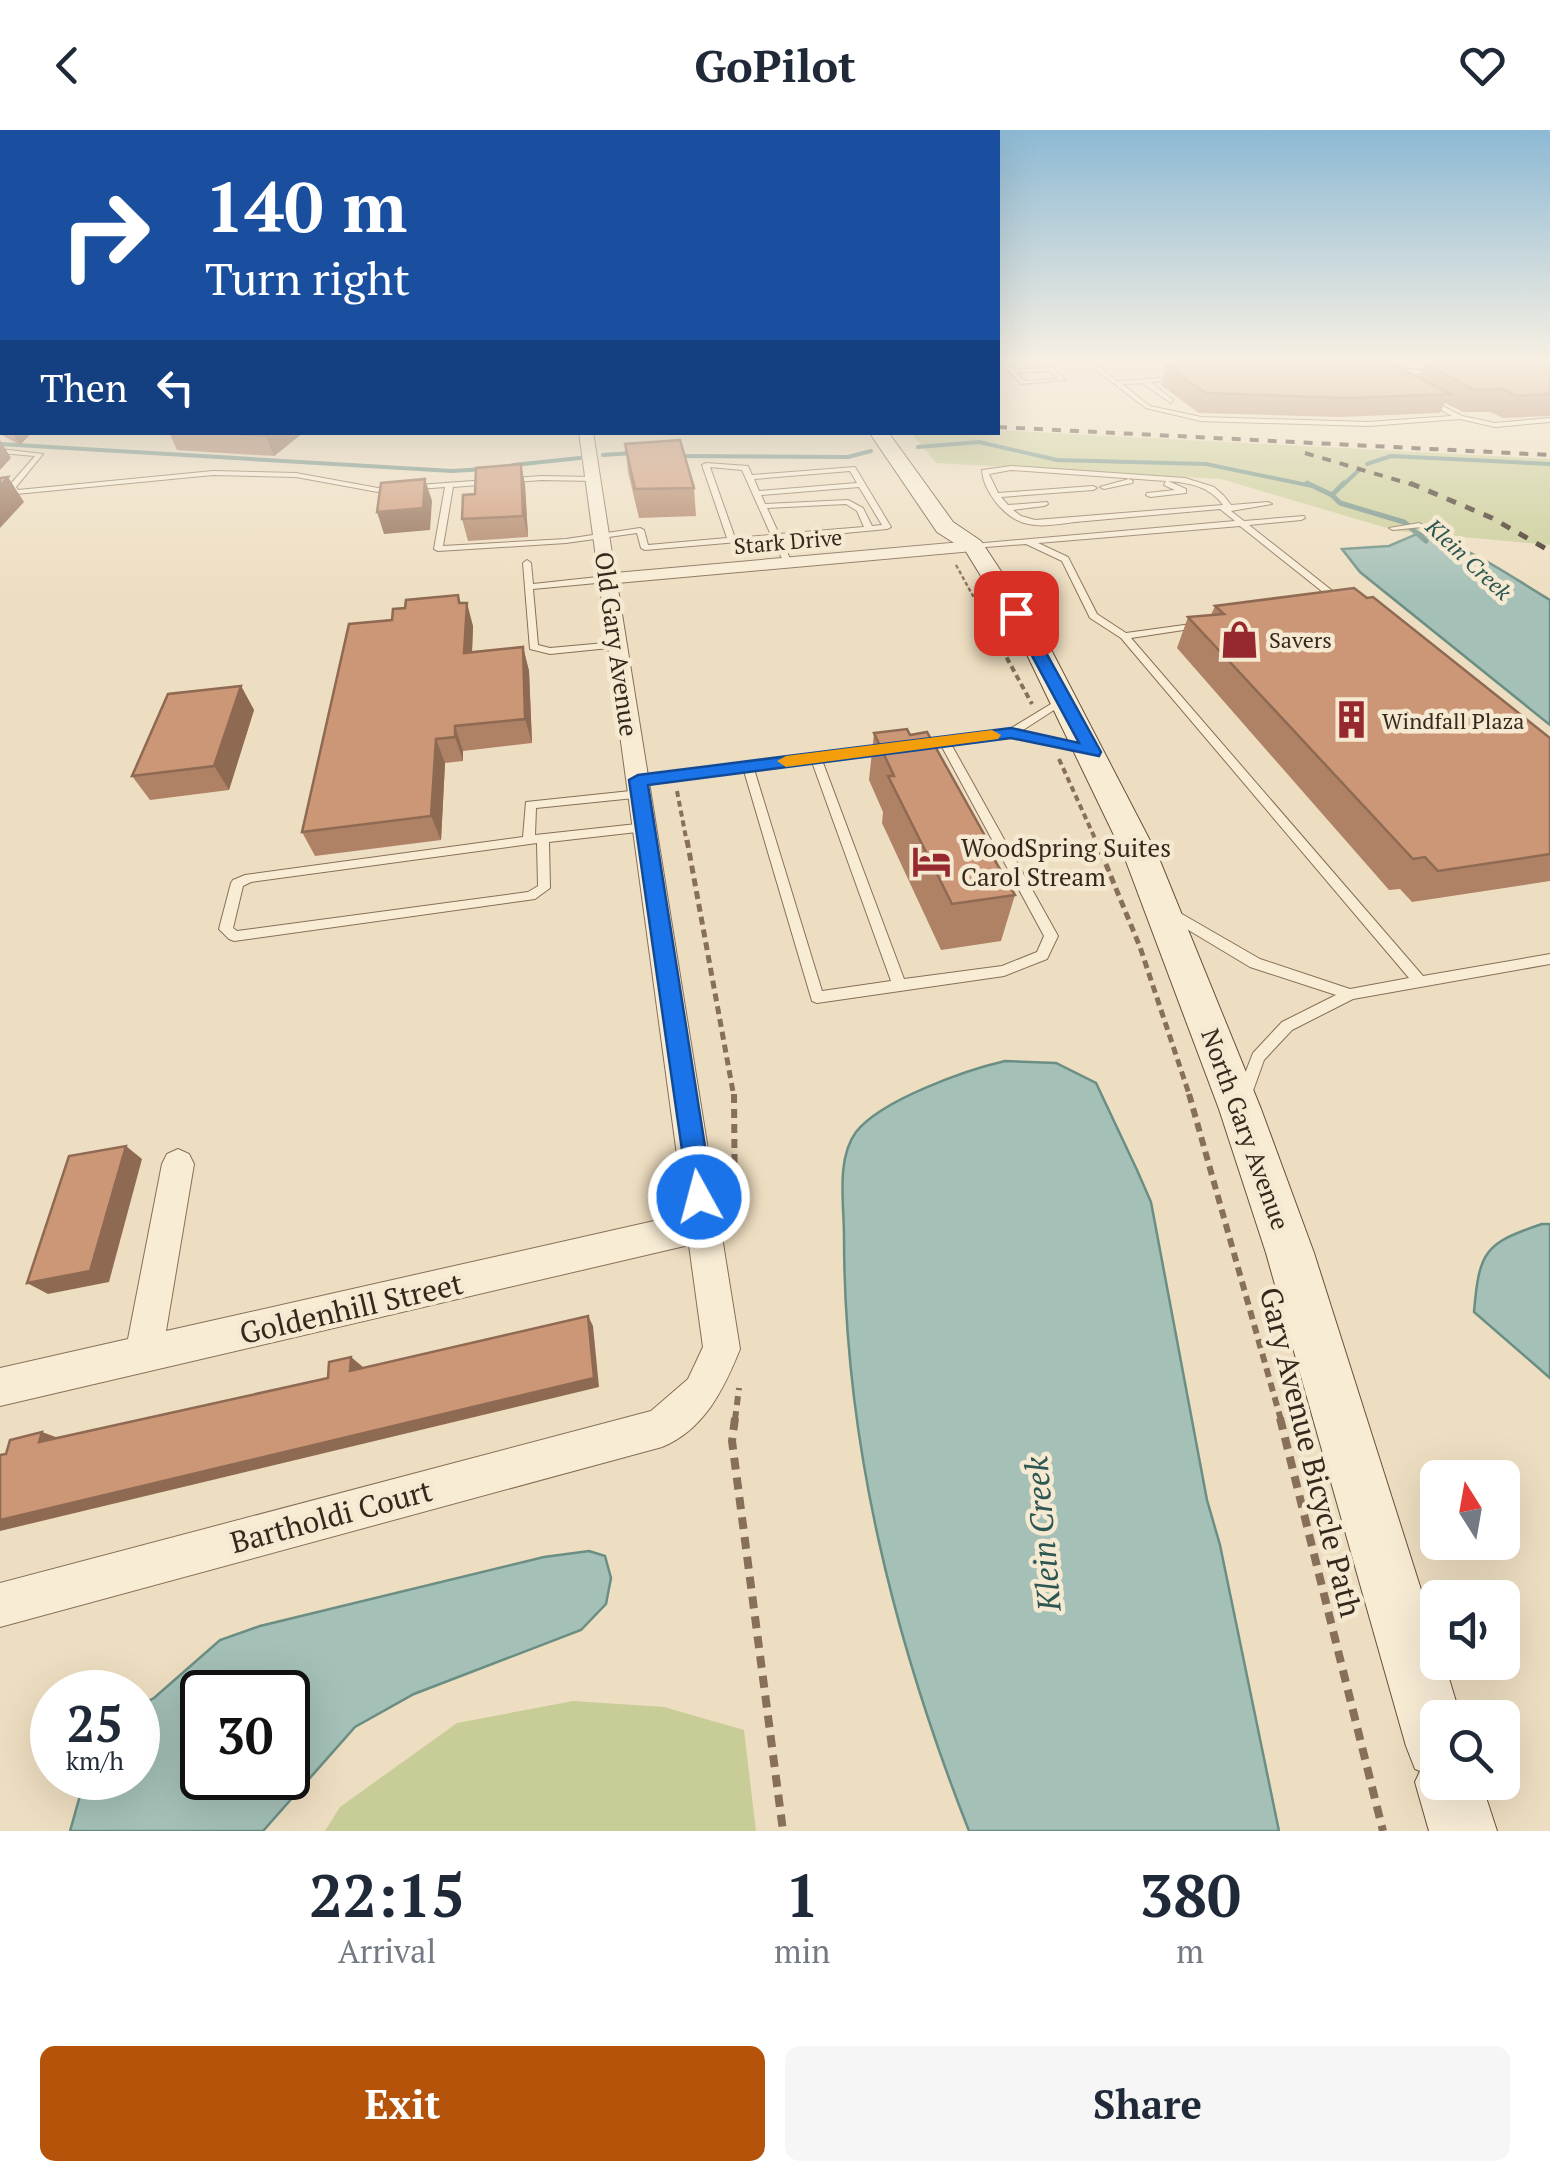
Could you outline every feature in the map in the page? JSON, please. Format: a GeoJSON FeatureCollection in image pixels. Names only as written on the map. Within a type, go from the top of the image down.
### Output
{"type":"FeatureCollection","features":[{"type":"Feature","properties":{"kind":"street","name":"Old Gary Avenue"},"geometry":{"type":"LineString","coordinates":[[587,440],[722,1348],[701,1392],[662,1428]]}},
{"type":"Feature","properties":{"kind":"street"},"geometry":{"type":"LineString","coordinates":[[884,440],[963,554]]}},
{"type":"Feature","properties":{"kind":"street"},"geometry":{"type":"LineString","coordinates":[[908,440],[941,483]]}},
{"type":"Feature","properties":{"kind":"street"},"geometry":{"type":"LineString","coordinates":[[961,510],[971,524],[963,554]]}},
{"type":"Feature","properties":{"kind":"street","name":"Stark Drive"},"geometry":{"type":"LineString","coordinates":[[607,579],[788,563],[963,554]]}},
{"type":"Feature","properties":{"kind":"street","name":"North Gary Avenue"},"geometry":{"type":"LineString","coordinates":[[963,554],[1032,638],[1092,752],[1164,909],[1240,1109],[1312,1322],[1424,1700]]}},
{"type":"Feature","properties":{"kind":"street"},"geometry":{"type":"LineString","coordinates":[[143,1355],[178,1164]]}},
{"type":"Feature","properties":{"kind":"street","name":"Goldenhill Street"},"geometry":{"type":"LineString","coordinates":[[0,1388],[702,1226]]}},
{"type":"Feature","properties":{"kind":"street","name":"Bartholdi Court"},"geometry":{"type":"LineString","coordinates":[[0,1605],[662,1428]]}},
{"type":"Feature","properties":{"kind":"street"},"geometry":{"type":"LineString","coordinates":[[1453,1800],[1462,1831]]}},
{"type":"Feature","properties":{"kind":"lane"},"geometry":{"type":"LineString","coordinates":[[0,452],[40,454],[12,486],[16,492],[213,474],[296,475],[378,490],[592,478]]}},
{"type":"Feature","properties":{"kind":"lane"},"geometry":{"type":"LineString","coordinates":[[732,541],[706,465],[746,468],[788,563]]}},
{"type":"Feature","properties":{"kind":"lane"},"geometry":{"type":"LineString","coordinates":[[1225,490],[1184,480],[1011,468],[988,470],[983,476],[1006,509],[1028,522],[1268,504]]}},
{"type":"Feature","properties":{"kind":"lane"},"geometry":{"type":"LineString","coordinates":[[450,486],[438,549],[566,541],[640,530],[644,548],[886,527],[852,469],[749,476]]}},
{"type":"Feature","properties":{"kind":"lane"},"geometry":{"type":"LineString","coordinates":[[992,489],[1129,481],[1170,484],[1194,494],[1210,507]]}},
{"type":"Feature","properties":{"kind":"lane"},"geometry":{"type":"LineString","coordinates":[[757,494],[862,484]]}},
{"type":"Feature","properties":{"kind":"lane"},"geometry":{"type":"LineString","coordinates":[[1214,490],[1229,508],[1348,608],[1334,610]]}},
{"type":"Feature","properties":{"kind":"lane"},"geometry":{"type":"LineString","coordinates":[[1150,495],[1183,491]]}},
{"type":"Feature","properties":{"kind":"lane"},"geometry":{"type":"LineString","coordinates":[[763,506],[848,502],[860,510],[870,528]]}},
{"type":"Feature","properties":{"kind":"lane"},"geometry":{"type":"LineString","coordinates":[[1006,509],[1044,504]]}},
{"type":"Feature","properties":{"kind":"lane"},"geometry":{"type":"LineString","coordinates":[[963,554],[1029,542],[1300,518]]}},
{"type":"Feature","properties":{"kind":"lane"},"geometry":{"type":"LineString","coordinates":[[1068,520],[1082,537]]}},
{"type":"Feature","properties":{"kind":"lane"},"geometry":{"type":"LineString","coordinates":[[1393,528],[1419,525]]}},
{"type":"Feature","properties":{"kind":"lane"},"geometry":{"type":"LineString","coordinates":[[1029,542],[1065,559],[1093,616],[1124,636],[1419,980]]}},
{"type":"Feature","properties":{"kind":"lane"},"geometry":{"type":"LineString","coordinates":[[526,564],[533,647],[550,651],[616,644]]}},
{"type":"Feature","properties":{"kind":"lane"},"geometry":{"type":"LineString","coordinates":[[528,587],[607,579]]}},
{"type":"Feature","properties":{"kind":"lane"},"geometry":{"type":"LineString","coordinates":[[1124,636],[1216,622]]}},
{"type":"Feature","properties":{"kind":"lane"},"geometry":{"type":"LineString","coordinates":[[1011,733],[1064,699]]}},
{"type":"Feature","properties":{"kind":"lane"},"geometry":{"type":"LineString","coordinates":[[646,827],[536,839],[249,878],[237,883],[226,929],[234,936],[531,896],[544,888],[536,839],[530,805],[748,766],[1011,733],[1092,752]]}},
{"type":"Feature","properties":{"kind":"lane"},"geometry":{"type":"LineString","coordinates":[[748,766],[817,997],[1004,971],[1042,955],[1051,936],[945,742]]}},
{"type":"Feature","properties":{"kind":"lane"},"geometry":{"type":"LineString","coordinates":[[816,758],[900,986]]}},
{"type":"Feature","properties":{"kind":"lane"},"geometry":{"type":"LineString","coordinates":[[1164,909],[1254,963],[1350,994]]}},
{"type":"Feature","properties":{"kind":"lane"},"geometry":{"type":"LineString","coordinates":[[1240,1109],[1258,1057],[1302,1017],[1350,994],[1550,959]]}},
{"type":"Feature","properties":{"kind":"path"},"geometry":{"type":"LineString","coordinates":[[963,554],[1036,712]]}},
{"type":"Feature","properties":{"kind":"path","name":"Gary Avenue Bicycle Path"},"geometry":{"type":"LineString","coordinates":[[1056,751],[1143,957],[1246,1286],[1383,1831]]}},
{"type":"Feature","properties":{"kind":"green space"},"geometry":{"type":"Polygon","coordinates":[[[917,440],[1196,440],[1550,459],[1550,545],[1397,531],[1221,479],[936,463],[917,440]]]}},
{"type":"Feature","properties":{"kind":"green space"},"geometry":{"type":"Polygon","coordinates":[[[573,1701],[664,1707],[744,1730],[756,1831],[325,1831],[340,1807],[457,1723],[573,1701]]]}},
{"type":"Feature","properties":{"kind":"water"},"geometry":{"type":"Polygon","coordinates":[[[1419,533],[1473,554],[1550,600],[1550,725],[1360,572],[1342,549],[1389,546],[1419,533]]]}},
{"type":"Feature","properties":{"kind":"water"},"geometry":{"type":"Polygon","coordinates":[[[1005,1061],[1056,1063],[1096,1083],[1151,1202],[1207,1500],[1220,1545],[1279,1831],[969,1831],[942,1759],[896,1613],[864,1464],[846,1313],[843,1168],[856,1132],[884,1109],[947,1079],[1005,1061]]]}},
{"type":"Feature","properties":{"kind":"water"},"geometry":{"type":"Polygon","coordinates":[[[1550,1224],[1550,1378],[1474,1312],[1479,1275],[1488,1252],[1508,1237],[1550,1224]]]}},
{"type":"Feature","properties":{"kind":"water"},"geometry":{"type":"Polygon","coordinates":[[[589,1551],[605,1556],[611,1578],[606,1604],[581,1630],[414,1694],[355,1727],[310,1778],[310,1670],[186,1670],[220,1640],[260,1626],[544,1557],[589,1551]]]}},
{"type":"Feature","properties":{"kind":"water"},"geometry":{"type":"Polygon","coordinates":[[[180,1675],[180,1800],[290,1800],[263,1831],[70,1831],[79,1800],[160,1800],[160,1693],[180,1675]]]}},
{"type":"Feature","properties":{"kind":"building"},"geometry":{"type":"Polygon","coordinates":[[[680,440],[694,488],[635,489],[625,444],[680,440]]]}},
{"type":"Feature","properties":{"kind":"building"},"geometry":{"type":"Polygon","coordinates":[[[521,464],[523,516],[462,519],[463,495],[475,494],[476,468],[521,464]]]}},
{"type":"Feature","properties":{"kind":"building"},"geometry":{"type":"Polygon","coordinates":[[[425,479],[423,508],[377,512],[381,483],[425,479]]]}},
{"type":"Feature","properties":{"kind":"building","name":"Windfall Plaza"},"geometry":{"type":"Polygon","coordinates":[[[1354,588],[1367,598],[1373,597],[1550,738],[1550,854],[1438,871],[1425,857],[1413,859],[1188,617],[1224,614],[1215,606],[1354,588]]]}},
{"type":"Feature","properties":{"kind":"building"},"geometry":{"type":"Polygon","coordinates":[[[458,595],[459,603],[467,603],[464,653],[523,647],[525,719],[455,726],[455,737],[436,739],[431,816],[302,832],[349,624],[392,620],[393,609],[405,608],[406,600],[458,595]]]}},
{"type":"Feature","properties":{"kind":"building"},"geometry":{"type":"Polygon","coordinates":[[[241,686],[214,766],[132,776],[168,694],[241,686]]]}},
{"type":"Feature","properties":{"kind":"building"},"geometry":{"type":"Polygon","coordinates":[[[907,729],[910,735],[927,732],[1015,895],[952,904],[888,776],[894,776],[874,733],[907,729]]]}},
{"type":"Feature","properties":{"kind":"building"},"geometry":{"type":"Polygon","coordinates":[[[126,1146],[90,1271],[27,1283],[69,1156],[126,1146]]]}},
{"type":"Feature","properties":{"kind":"building"},"geometry":{"type":"Polygon","coordinates":[[[588,1316],[594,1378],[0,1520],[0,1455],[6,1454],[10,1440],[42,1432],[39,1442],[328,1378],[329,1362],[351,1357],[350,1371],[588,1316]]]}},
{"type":"Feature","properties":{"kind":"waterway"},"geometry":{"type":"LineString","coordinates":[[918,447],[979,442],[1057,460],[1206,464],[1312,486]]}},
{"type":"Feature","properties":{"kind":"waterway"},"geometry":{"type":"LineString","coordinates":[[0,444],[452,471],[485,469]]}},
{"type":"Feature","properties":{"kind":"waterway"},"geometry":{"type":"LineString","coordinates":[[677,456],[848,457],[871,451]]}},
{"type":"Feature","properties":{"kind":"waterway"},"geometry":{"type":"LineString","coordinates":[[603,455],[633,453]]}},
{"type":"Feature","properties":{"kind":"waterway","name":"Klein Creek"},"geometry":{"type":"LineString","coordinates":[[1367,464],[1391,456],[1550,464]]}},
{"type":"Feature","properties":{"kind":"waterway"},"geometry":{"type":"LineString","coordinates":[[513,465],[580,458]]}},
{"type":"Feature","properties":{"kind":"waterway","name":"Klein Creek"},"geometry":{"type":"LineString","coordinates":[[1342,486],[1360,469]]}},
{"type":"Feature","properties":{"kind":"waterway"},"geometry":{"type":"LineString","coordinates":[[1307,483],[1332,495]]}},
{"type":"Feature","properties":{"kind":"waterway","name":"Klein Creek"},"geometry":{"type":"LineString","coordinates":[[1332,495],[1344,483]]}},
{"type":"Feature","properties":{"kind":"waterway","name":"Klein Creek"},"geometry":{"type":"LineString","coordinates":[[1332,495],[1340,503],[1404,522],[1426,541]]}},
{"type":"Feature","properties":{"kind":"railway"},"geometry":{"type":"LineString","coordinates":[[1262,440],[1550,455]]}},
{"type":"Feature","properties":{"kind":"railway"},"geometry":{"type":"LineString","coordinates":[[1305,453],[1417,486]]}},
{"type":"Feature","properties":{"kind":"railway"},"geometry":{"type":"LineString","coordinates":[[1410,483],[1492,518],[1550,551]]}},
{"type":"Feature","properties":{"kind":"slow traffic"},"geometry":{"type":"LineString","coordinates":[[786,761],[992,735]]}},
{"type":"Feature","properties":{"kind":"place","name":"Savers"},"geometry":{"type":"Point","coordinates":[1239,639]}},
{"type":"Feature","properties":{"kind":"place","name":"Windfall Plaza"},"geometry":{"type":"Point","coordinates":[1352,720]}},
{"type":"Feature","properties":{"kind":"place","name":"WoodSpring Suites Carol Stream"},"geometry":{"type":"Point","coordinates":[931,861]}},
{"type":"Feature","properties":{"kind":"route"},"geometry":{"type":"LineString","coordinates":[[699,1197],[638,780],[1011,733],[1092,752],[1016,613]]}}]}
